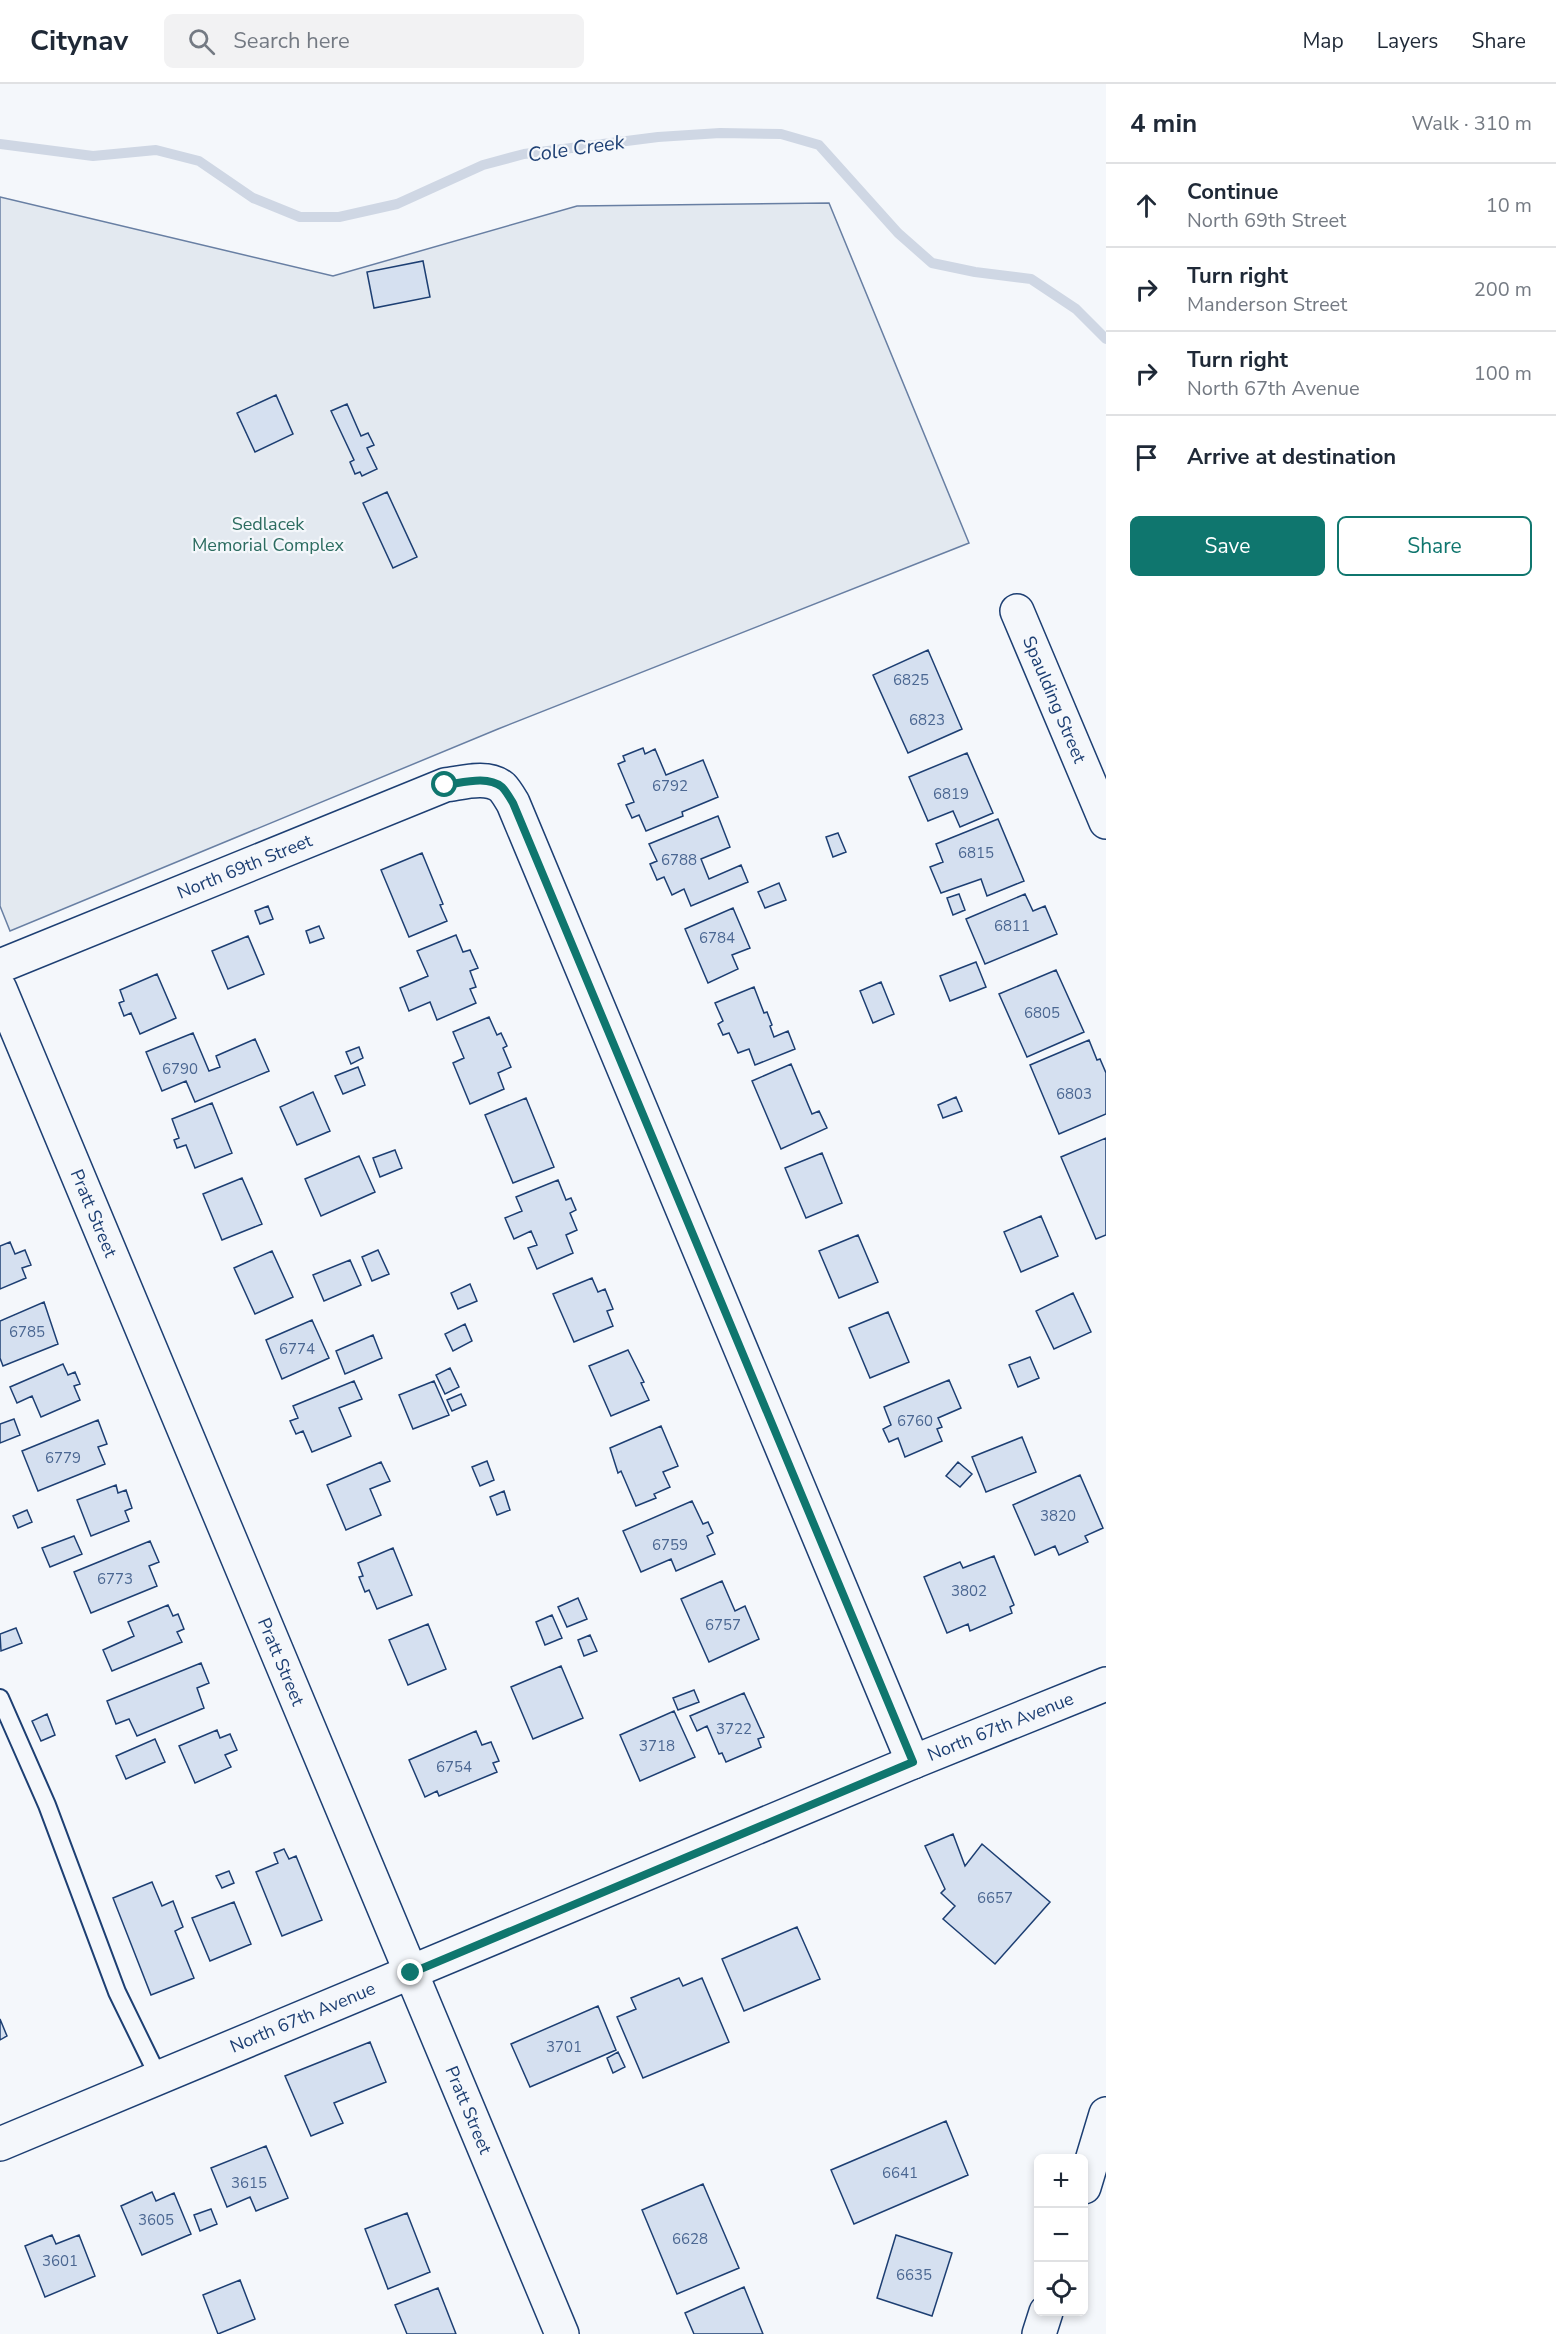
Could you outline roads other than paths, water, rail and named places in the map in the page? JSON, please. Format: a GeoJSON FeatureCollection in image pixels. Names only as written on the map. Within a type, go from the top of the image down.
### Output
{"type":"FeatureCollection","features":[{"type":"Feature","properties":{"kind":"street","name":"Spaulding Street"},"geometry":{"type":"LineString","coordinates":[[1017,610],[1106,822]]}},
{"type":"Feature","properties":{"kind":"street","name":"North 69th Street"},"geometry":{"type":"LineString","coordinates":[[0,966],[445,785],[480,780],[501,787],[513,803],[913,1762]]}},
{"type":"Feature","properties":{"kind":"street","name":"Pratt Street"},"geometry":{"type":"LineString","coordinates":[[0,989],[562,2334]]}},
{"type":"Feature","properties":{"kind":"street","name":"North 67th Avenue"},"geometry":{"type":"LineString","coordinates":[[0,2144],[913,1762],[1106,1684]]}},
{"type":"Feature","properties":{"kind":"street"},"geometry":{"type":"LineString","coordinates":[[1088,2171],[1106,2114]]}},
{"type":"Feature","properties":{"kind":"street"},"geometry":{"type":"LineString","coordinates":[[1039,2334],[1045,2316]]}},
{"type":"Feature","properties":{"kind":"lane"},"geometry":{"type":"LineString","coordinates":[[0,1698],[47,1805],[117,1992],[159,2078]]}},
{"type":"Feature","properties":{"kind":"waterway","name":"Cole Creek"},"geometry":{"type":"LineString","coordinates":[[0,144],[93,156],[156,150],[199,161],[253,198],[300,217],[339,217],[397,204],[483,165],[524,154],[658,137],[720,133],[781,134],[819,145],[898,233],[932,263],[975,272],[1031,279],[1076,309],[1106,339]]}},
{"type":"Feature","properties":{"kind":"park label","name":"Sedlacek Memorial Complex"},"geometry":{"type":"Point","coordinates":[268,534]}}]}
